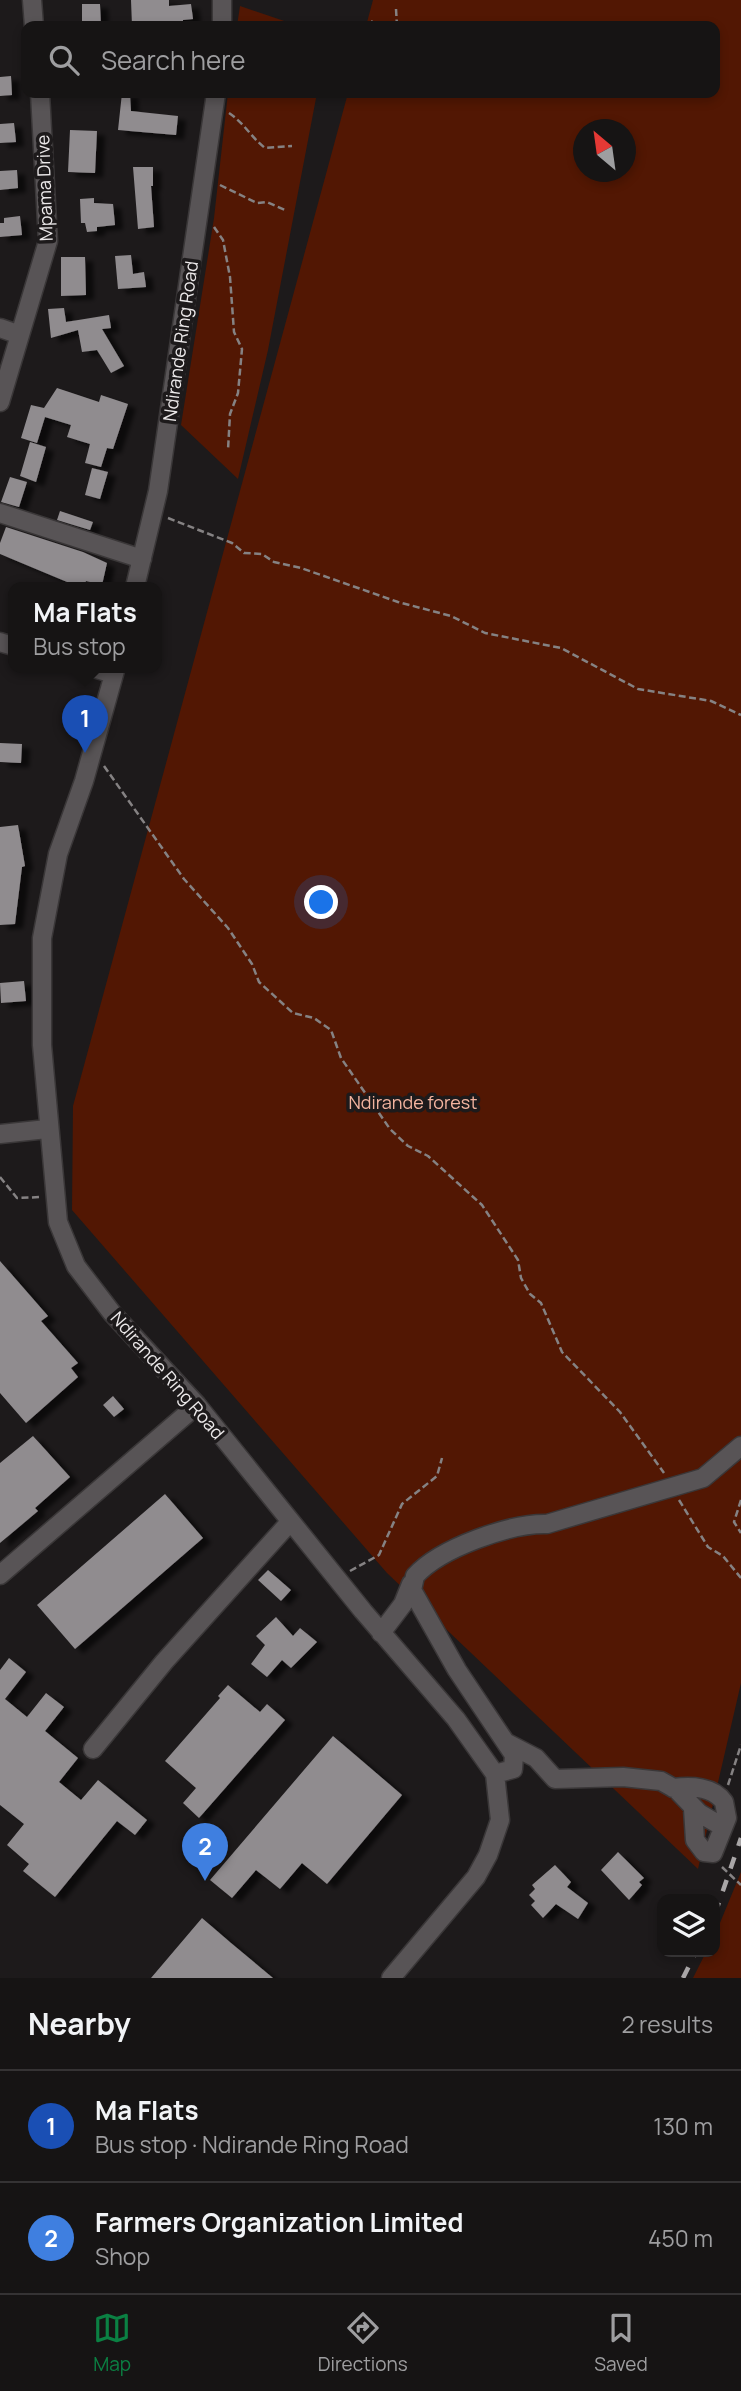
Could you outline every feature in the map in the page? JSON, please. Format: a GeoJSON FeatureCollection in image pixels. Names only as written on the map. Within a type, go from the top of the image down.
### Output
{"type":"FeatureCollection","features":[{"type":"Feature","properties":{"kind":"street"},"geometry":{"type":"LineString","coordinates":[[32,0],[34,21]]}},
{"type":"Feature","properties":{"kind":"street"},"geometry":{"type":"LineString","coordinates":[[222,0],[222,21]]}},
{"type":"Feature","properties":{"kind":"street","name":"Mpama Drive"},"geometry":{"type":"LineString","coordinates":[[0,402],[48,241],[40,98]]}},
{"type":"Feature","properties":{"kind":"street","name":"Ndirande Ring Road"},"geometry":{"type":"LineString","coordinates":[[136,582],[153,513],[215,98]]}},
{"type":"Feature","properties":{"kind":"street"},"geometry":{"type":"LineString","coordinates":[[0,328],[20,335]]}},
{"type":"Feature","properties":{"kind":"street"},"geometry":{"type":"LineString","coordinates":[[0,513],[142,559]]}},
{"type":"Feature","properties":{"kind":"street","name":"Ndirande Ring Road"},"geometry":{"type":"LineString","coordinates":[[114,673],[94,748],[58,854],[42,939],[40,1012],[47,1129],[58,1222],[76,1266],[136,1342],[197,1405],[381,1633],[456,1719],[495,1774],[500,1820],[488,1855],[476,1877],[391,1978]]}},
{"type":"Feature","properties":{"kind":"street"},"geometry":{"type":"LineString","coordinates":[[0,1134],[47,1129]]}},
{"type":"Feature","properties":{"kind":"street"},"geometry":{"type":"LineString","coordinates":[[0,1575],[197,1405]]}},
{"type":"Feature","properties":{"kind":"street"},"geometry":{"type":"LineString","coordinates":[[381,1633],[403,1604],[420,1570],[479,1537],[494,1536],[535,1524],[547,1524],[674,1488],[710,1474],[741,1446]]}},
{"type":"Feature","properties":{"kind":"street"},"geometry":{"type":"LineString","coordinates":[[93,1749],[164,1662],[290,1521]]}},
{"type":"Feature","properties":{"kind":"street"},"geometry":{"type":"LineString","coordinates":[[411,1584],[457,1670],[514,1755],[513,1769],[495,1774]]}},
{"type":"Feature","properties":{"kind":"street"},"geometry":{"type":"LineString","coordinates":[[508,1743],[536,1758],[555,1780],[636,1777],[661,1781],[673,1788],[693,1808],[723,1827]]}},
{"type":"Feature","properties":{"kind":"street"},"geometry":{"type":"LineString","coordinates":[[673,1788],[690,1786],[720,1797],[727,1808],[720,1842],[713,1853],[705,1852],[697,1845],[693,1808]]}},
{"type":"Feature","properties":{"kind":"path"},"geometry":{"type":"LineString","coordinates":[[396,9],[397,21]]}},
{"type":"Feature","properties":{"kind":"path"},"geometry":{"type":"LineString","coordinates":[[216,98],[247,126],[253,139],[265,148],[292,146]]}},
{"type":"Feature","properties":{"kind":"path"},"geometry":{"type":"LineString","coordinates":[[205,177],[257,203],[267,202],[285,210]]}},
{"type":"Feature","properties":{"kind":"path"},"geometry":{"type":"LineString","coordinates":[[200,207],[223,240],[230,277],[234,332],[242,349],[238,393],[230,415],[228,450]]}},
{"type":"Feature","properties":{"kind":"path"},"geometry":{"type":"LineString","coordinates":[[153,513],[232,542],[244,553],[262,555],[274,562],[301,568],[398,602],[451,616],[485,633],[561,649],[638,689],[711,701],[741,715]]}},
{"type":"Feature","properties":{"kind":"path"},"geometry":{"type":"LineString","coordinates":[[94,748],[171,862],[228,928],[252,964],[259,982],[293,1013],[314,1018],[331,1030],[341,1058],[390,1129],[408,1146],[428,1156],[482,1205],[517,1261],[521,1278],[530,1294],[541,1303],[562,1352],[620,1412],[674,1488],[708,1547],[723,1556],[741,1578]]}},
{"type":"Feature","properties":{"kind":"path"},"geometry":{"type":"LineString","coordinates":[[0,1177],[17,1198],[55,1196]]}},
{"type":"Feature","properties":{"kind":"path"},"geometry":{"type":"LineString","coordinates":[[337,1576],[379,1555],[401,1504],[437,1476],[442,1458]]}},
{"type":"Feature","properties":{"kind":"path"},"geometry":{"type":"LineString","coordinates":[[741,1500],[734,1522],[741,1533]]}},
{"type":"Feature","properties":{"kind":"path"},"geometry":{"type":"LineString","coordinates":[[720,1797],[728,1788],[741,1745]]}},
{"type":"Feature","properties":{"kind":"path"},"geometry":{"type":"LineString","coordinates":[[713,1853],[720,1866],[741,1885]]}},
{"type":"Feature","properties":{"kind":"green space","name":"Ndirande forest"},"geometry":{"type":"Polygon","coordinates":[[[373,0],[741,0],[741,1683],[698,1869],[387,1573],[72,1210],[73,1106],[347,98],[720,98],[720,21],[367,21],[373,0]]]}},
{"type":"Feature","properties":{"kind":"green space"},"geometry":{"type":"Polygon","coordinates":[[[240,6],[284,21],[238,21],[240,6]]]}},
{"type":"Feature","properties":{"kind":"green space"},"geometry":{"type":"Polygon","coordinates":[[[227,98],[316,98],[268,350],[238,479],[181,425],[214,218],[227,98]]]}},
{"type":"Feature","properties":{"kind":"green space"},"geometry":{"type":"Polygon","coordinates":[[[741,1872],[741,1978],[693,1978],[704,1957],[720,1957],[720,1923],[741,1872]]]}},
{"type":"Feature","properties":{"kind":"building"},"geometry":{"type":"Polygon","coordinates":[[[131,0],[169,0],[169,6],[191,4],[193,19],[132,21],[131,0]]]}},
{"type":"Feature","properties":{"kind":"building"},"geometry":{"type":"Polygon","coordinates":[[[82,4],[100,4],[101,21],[82,21],[82,4]]]}},
{"type":"Feature","properties":{"kind":"building"},"geometry":{"type":"Polygon","coordinates":[[[11,76],[12,95],[0,96],[0,77],[11,76]]]}},
{"type":"Feature","properties":{"kind":"building"},"geometry":{"type":"Polygon","coordinates":[[[121,98],[130,98],[131,111],[178,116],[176,135],[118,130],[121,98]]]}},
{"type":"Feature","properties":{"kind":"building"},"geometry":{"type":"Polygon","coordinates":[[[14,123],[16,142],[0,143],[0,124],[14,123]]]}},
{"type":"Feature","properties":{"kind":"building"},"geometry":{"type":"Polygon","coordinates":[[[70,130],[97,131],[95,173],[68,172],[70,130]]]}},
{"type":"Feature","properties":{"kind":"building"},"geometry":{"type":"Polygon","coordinates":[[[133,167],[153,167],[151,186],[154,227],[138,229],[133,167]]]}},
{"type":"Feature","properties":{"kind":"building"},"geometry":{"type":"Polygon","coordinates":[[[17,170],[18,188],[0,190],[0,171],[17,170]]]}},
{"type":"Feature","properties":{"kind":"building"},"geometry":{"type":"Polygon","coordinates":[[[94,198],[94,203],[113,204],[115,225],[97,227],[97,231],[87,232],[85,223],[81,223],[80,199],[94,198]]]}},
{"type":"Feature","properties":{"kind":"building"},"geometry":{"type":"Polygon","coordinates":[[[20,216],[22,235],[0,237],[0,223],[4,223],[4,218],[20,216]]]}},
{"type":"Feature","properties":{"kind":"building"},"geometry":{"type":"Polygon","coordinates":[[[131,255],[133,274],[144,272],[146,287],[118,289],[115,256],[131,255]]]}},
{"type":"Feature","properties":{"kind":"building"},"geometry":{"type":"Polygon","coordinates":[[[61,257],[85,257],[86,295],[61,296],[61,257]]]}},
{"type":"Feature","properties":{"kind":"building"},"geometry":{"type":"Polygon","coordinates":[[[64,308],[66,322],[109,315],[111,328],[102,329],[124,366],[111,373],[97,350],[82,352],[78,330],[51,338],[48,309],[64,308]]]}},
{"type":"Feature","properties":{"kind":"building"},"geometry":{"type":"Polygon","coordinates":[[[57,388],[99,402],[101,395],[128,404],[113,449],[107,448],[101,467],[85,463],[90,444],[67,437],[71,425],[45,417],[37,443],[21,438],[31,405],[44,408],[57,388]]]}},
{"type":"Feature","properties":{"kind":"building"},"geometry":{"type":"Polygon","coordinates":[[[30,442],[46,447],[36,482],[20,476],[30,442]]]}},
{"type":"Feature","properties":{"kind":"building"},"geometry":{"type":"Polygon","coordinates":[[[92,468],[108,472],[100,499],[85,495],[92,468]]]}},
{"type":"Feature","properties":{"kind":"building"},"geometry":{"type":"Polygon","coordinates":[[[10,477],[27,482],[19,507],[1,502],[10,477]]]}},
{"type":"Feature","properties":{"kind":"building"},"geometry":{"type":"Polygon","coordinates":[[[60,511],[93,522],[90,530],[57,520],[60,511]]]}},
{"type":"Feature","properties":{"kind":"building"},"geometry":{"type":"Polygon","coordinates":[[[6,527],[83,552],[107,563],[103,582],[67,582],[0,554],[0,543],[6,527]]]}},
{"type":"Feature","properties":{"kind":"building"},"geometry":{"type":"Polygon","coordinates":[[[0,743],[22,744],[21,763],[0,762],[0,743]]]}},
{"type":"Feature","properties":{"kind":"building"},"geometry":{"type":"Polygon","coordinates":[[[18,825],[25,866],[22,867],[15,924],[0,925],[0,827],[18,825]]]}},
{"type":"Feature","properties":{"kind":"building"},"geometry":{"type":"Polygon","coordinates":[[[24,981],[26,1001],[1,1003],[0,983],[24,981]]]}},
{"type":"Feature","properties":{"kind":"building"},"geometry":{"type":"Polygon","coordinates":[[[0,1261],[48,1316],[41,1321],[78,1363],[71,1368],[78,1377],[26,1423],[0,1393],[0,1261]]]}},
{"type":"Feature","properties":{"kind":"building"},"geometry":{"type":"Polygon","coordinates":[[[113,1396],[124,1409],[114,1417],[103,1405],[113,1396]]]}},
{"type":"Feature","properties":{"kind":"building"},"geometry":{"type":"Polygon","coordinates":[[[33,1436],[70,1477],[35,1508],[38,1511],[0,1543],[0,1463],[33,1436]]]}},
{"type":"Feature","properties":{"kind":"building"},"geometry":{"type":"Polygon","coordinates":[[[165,1494],[203,1538],[75,1649],[37,1605],[165,1494]]]}},
{"type":"Feature","properties":{"kind":"building"},"geometry":{"type":"Polygon","coordinates":[[[268,1570],[291,1590],[281,1601],[258,1580],[268,1570]]]}},
{"type":"Feature","properties":{"kind":"building"},"geometry":{"type":"Polygon","coordinates":[[[276,1617],[293,1636],[300,1628],[317,1642],[291,1668],[282,1660],[267,1677],[251,1664],[265,1645],[256,1636],[276,1617]]]}},
{"type":"Feature","properties":{"kind":"building"},"geometry":{"type":"Polygon","coordinates":[[[9,1658],[26,1672],[5,1699],[27,1717],[46,1693],[64,1707],[45,1731],[78,1758],[59,1782],[81,1800],[98,1780],[147,1820],[135,1835],[117,1821],[55,1897],[23,1871],[29,1864],[7,1845],[24,1824],[0,1805],[0,1670],[9,1658]]]}},
{"type":"Feature","properties":{"kind":"building"},"geometry":{"type":"Polygon","coordinates":[[[228,1685],[260,1712],[267,1704],[285,1720],[199,1818],[183,1803],[196,1788],[165,1761],[220,1698],[218,1696],[228,1685]]]}},
{"type":"Feature","properties":{"kind":"building"},"geometry":{"type":"Polygon","coordinates":[[[333,1736],[402,1795],[327,1884],[302,1863],[280,1889],[256,1870],[232,1898],[210,1880],[333,1736]]]}},
{"type":"Feature","properties":{"kind":"building"},"geometry":{"type":"Polygon","coordinates":[[[618,1852],[644,1878],[639,1882],[642,1885],[629,1900],[601,1870],[618,1852]]]}},
{"type":"Feature","properties":{"kind":"building"},"geometry":{"type":"Polygon","coordinates":[[[555,1865],[571,1882],[567,1887],[588,1903],[578,1919],[556,1904],[543,1918],[531,1905],[535,1901],[529,1895],[535,1889],[532,1885],[555,1865]]]}},
{"type":"Feature","properties":{"kind":"building"},"geometry":{"type":"Polygon","coordinates":[[[202,1918],[231,1943],[273,1978],[151,1978],[202,1918]]]}},
{"type":"Feature","properties":{"kind":"railway"},"geometry":{"type":"LineString","coordinates":[[720,1899],[741,1838]]}},
{"type":"Feature","properties":{"kind":"railway"},"geometry":{"type":"LineString","coordinates":[[683,1978],[694,1957]]}},
{"type":"Feature","properties":{"kind":"place","name":"Ma Flats"},"geometry":{"type":"Point","coordinates":[85,753]}},
{"type":"Feature","properties":{"kind":"place","name":"Farmers Organization Limited"},"geometry":{"type":"Point","coordinates":[205,1881]}}]}
